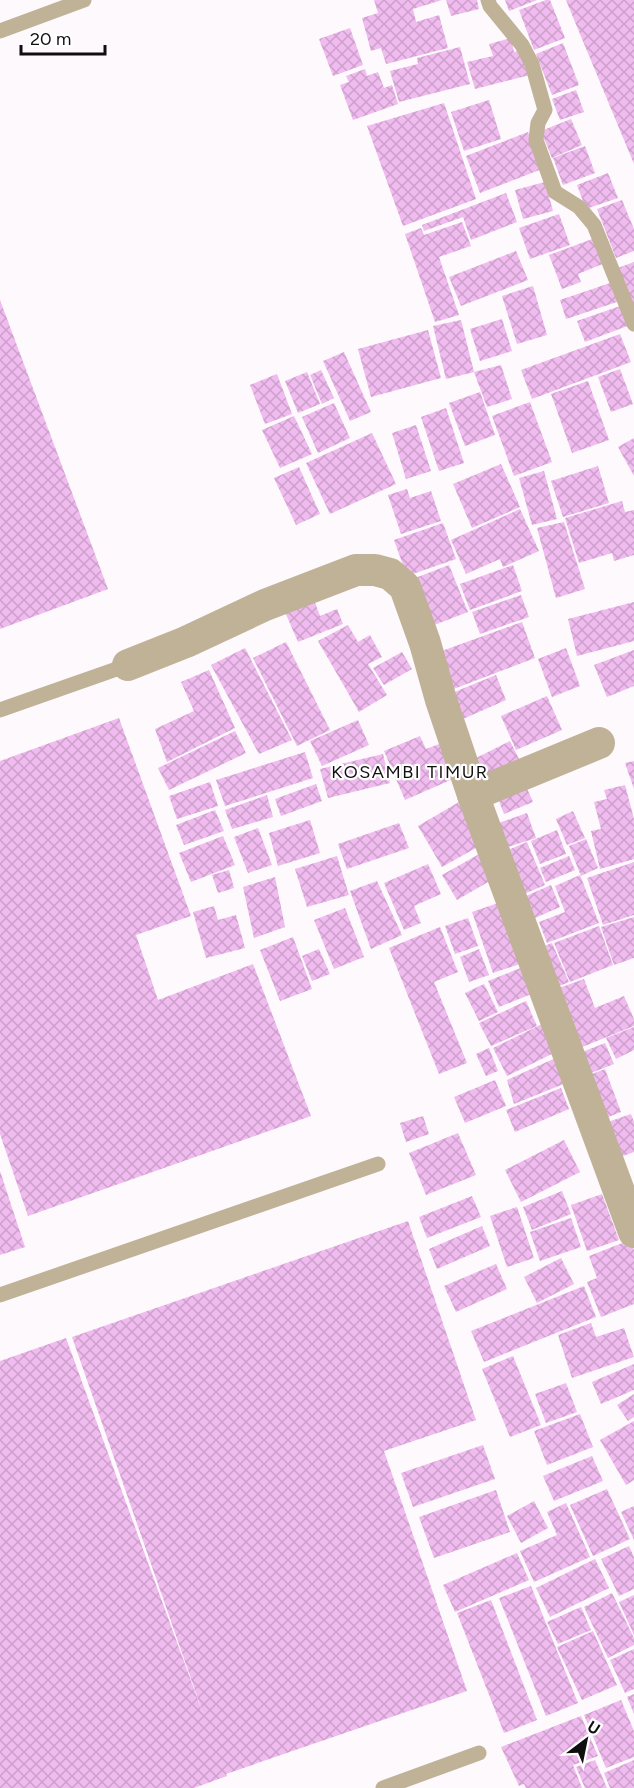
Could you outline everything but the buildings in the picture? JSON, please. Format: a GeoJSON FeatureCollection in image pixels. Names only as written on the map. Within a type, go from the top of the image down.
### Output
{"type":"FeatureCollection","features":[{"type":"Feature","properties":{"kind":"street"},"geometry":{"type":"LineString","coordinates":[[128,665],[186,642],[265,605],[356,570],[375,570],[390,574],[405,587],[473,795],[634,1232]]}},
{"type":"Feature","properties":{"kind":"street"},"geometry":{"type":"LineString","coordinates":[[473,795],[599,743]]}},
{"type":"Feature","properties":{"kind":"lane"},"geometry":{"type":"LineString","coordinates":[[0,31],[84,0]]}},
{"type":"Feature","properties":{"kind":"lane"},"geometry":{"type":"LineString","coordinates":[[488,0],[490,6],[522,45],[532,64],[545,110],[538,123],[536,140],[555,192],[579,207],[594,225],[634,324]]}},
{"type":"Feature","properties":{"kind":"lane"},"geometry":{"type":"LineString","coordinates":[[0,710],[128,665]]}},
{"type":"Feature","properties":{"kind":"lane"},"geometry":{"type":"LineString","coordinates":[[0,1295],[378,1164]]}},
{"type":"Feature","properties":{"kind":"lane"},"geometry":{"type":"LineString","coordinates":[[383,1788],[479,1753]]}},
{"type":"Feature","properties":{"kind":"district","name":"KOSAMBI TIMUR"},"geometry":{"type":"Point","coordinates":[410,772]}}]}
